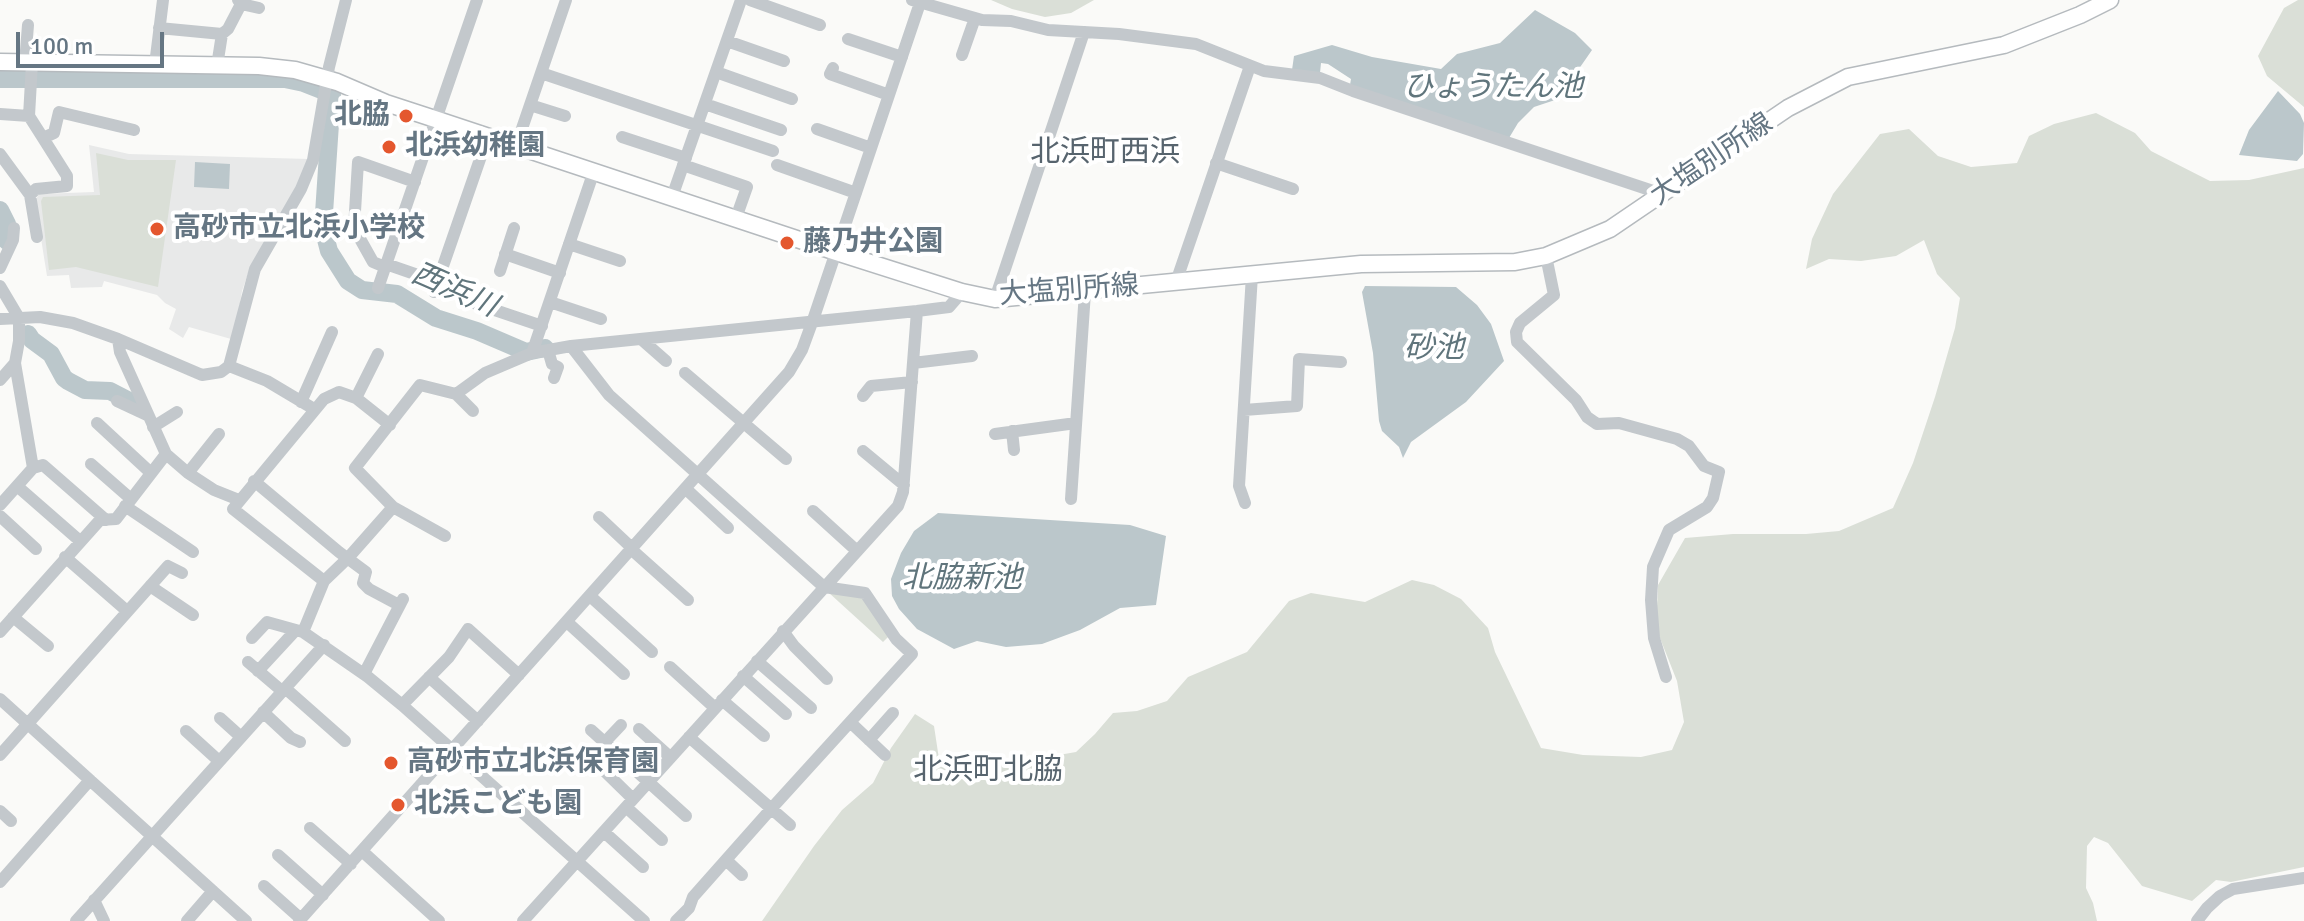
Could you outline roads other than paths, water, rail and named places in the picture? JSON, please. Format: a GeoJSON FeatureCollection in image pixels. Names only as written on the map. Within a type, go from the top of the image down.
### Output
{"type":"FeatureCollection","features":[{"type":"Feature","properties":{"kind":"main road","name":"大塩別所線"},"geometry":{"type":"LineString","coordinates":[[0,62],[29,65],[278,67],[836,252],[962,292],[995,299],[1361,264],[1515,262],[1546,256],[1610,229],[1788,108],[1848,77],[2004,45],[2110,0]]}},
{"type":"Feature","properties":{"kind":"street"},"geometry":{"type":"LineString","coordinates":[[155,65],[163,0]]}},
{"type":"Feature","properties":{"kind":"street"},"geometry":{"type":"LineString","coordinates":[[0,318],[56,319],[118,339],[202,375],[221,372],[229,366],[255,269],[301,189],[313,160],[326,82],[346,0]]}},
{"type":"Feature","properties":{"kind":"street"},"geometry":{"type":"LineString","coordinates":[[378,288],[477,0]]}},
{"type":"Feature","properties":{"kind":"street"},"geometry":{"type":"LineString","coordinates":[[516,146],[566,0]]}},
{"type":"Feature","properties":{"kind":"street"},"geometry":{"type":"LineString","coordinates":[[672,197],[741,0]]}},
{"type":"Feature","properties":{"kind":"street"},"geometry":{"type":"LineString","coordinates":[[750,0],[820,25]]}},
{"type":"Feature","properties":{"kind":"street"},"geometry":{"type":"LineString","coordinates":[[271,888],[300,920],[789,372],[802,350],[813,320],[902,57],[916,1],[975,18],[1011,21],[1048,30],[1196,44],[1264,71],[1320,78],[1662,194]]}},
{"type":"Feature","properties":{"kind":"street"},"geometry":{"type":"LineString","coordinates":[[217,66],[222,34],[228,29],[240,2],[259,8]]}},
{"type":"Feature","properties":{"kind":"street"},"geometry":{"type":"LineString","coordinates":[[962,55],[975,18]]}},
{"type":"Feature","properties":{"kind":"street"},"geometry":{"type":"LineString","coordinates":[[28,25],[29,116],[67,176],[67,186],[36,189],[30,195]]}},
{"type":"Feature","properties":{"kind":"street"},"geometry":{"type":"LineString","coordinates":[[159,28],[222,34]]}},
{"type":"Feature","properties":{"kind":"street"},"geometry":{"type":"LineString","coordinates":[[995,299],[1084,32]]}},
{"type":"Feature","properties":{"kind":"street"},"geometry":{"type":"LineString","coordinates":[[848,39],[902,57]]}},
{"type":"Feature","properties":{"kind":"street"},"geometry":{"type":"LineString","coordinates":[[727,41],[784,61]]}},
{"type":"Feature","properties":{"kind":"street"},"geometry":{"type":"LineString","coordinates":[[1176,282],[1250,66]]}},
{"type":"Feature","properties":{"kind":"street"},"geometry":{"type":"LineString","coordinates":[[833,68],[830,74],[889,95]]}},
{"type":"Feature","properties":{"kind":"street"},"geometry":{"type":"LineString","coordinates":[[716,72],[792,99]]}},
{"type":"Feature","properties":{"kind":"street"},"geometry":{"type":"LineString","coordinates":[[541,73],[773,151]]}},
{"type":"Feature","properties":{"kind":"street"},"geometry":{"type":"LineString","coordinates":[[705,104],[781,130]]}},
{"type":"Feature","properties":{"kind":"street"},"geometry":{"type":"LineString","coordinates":[[530,105],[565,116]]}},
{"type":"Feature","properties":{"kind":"street"},"geometry":{"type":"LineString","coordinates":[[43,138],[54,133],[59,112],[108,119],[134,130]]}},
{"type":"Feature","properties":{"kind":"street"},"geometry":{"type":"LineString","coordinates":[[0,114],[29,116]]}},
{"type":"Feature","properties":{"kind":"street"},"geometry":{"type":"LineString","coordinates":[[817,129],[871,148]]}},
{"type":"Feature","properties":{"kind":"street"},"geometry":{"type":"LineString","coordinates":[[415,182],[358,160],[354,228],[373,262],[436,287],[488,136]]}},
{"type":"Feature","properties":{"kind":"street"},"geometry":{"type":"LineString","coordinates":[[622,137],[637,147],[747,187],[736,218]]}},
{"type":"Feature","properties":{"kind":"street"},"geometry":{"type":"LineString","coordinates":[[0,154],[30,195],[37,237]]}},
{"type":"Feature","properties":{"kind":"street"},"geometry":{"type":"LineString","coordinates":[[1216,163],[1293,189]]}},
{"type":"Feature","properties":{"kind":"street"},"geometry":{"type":"LineString","coordinates":[[777,165],[856,193]]}},
{"type":"Feature","properties":{"kind":"street"},"geometry":{"type":"LineString","coordinates":[[532,353],[594,171]]}},
{"type":"Feature","properties":{"kind":"street"},"geometry":{"type":"LineString","coordinates":[[0,268],[13,240],[14,228]]}},
{"type":"Feature","properties":{"kind":"street"},"geometry":{"type":"LineString","coordinates":[[500,271],[514,228]]}},
{"type":"Feature","properties":{"kind":"street"},"geometry":{"type":"LineString","coordinates":[[569,244],[620,261]]}},
{"type":"Feature","properties":{"kind":"street"},"geometry":{"type":"LineString","coordinates":[[505,254],[560,273]]}},
{"type":"Feature","properties":{"kind":"street"},"geometry":{"type":"LineString","coordinates":[[1546,256],[1554,295],[1520,323],[1516,332],[1517,342],[1597,424],[1619,423],[1677,439],[1689,446],[1704,466],[1719,472],[1710,504],[1669,530],[1653,567],[1654,638],[1666,677]]}},
{"type":"Feature","properties":{"kind":"street"},"geometry":{"type":"LineString","coordinates":[[1245,503],[1239,486],[1252,275]]}},
{"type":"Feature","properties":{"kind":"street"},"geometry":{"type":"LineString","coordinates":[[0,286],[19,318],[15,363],[33,468]]}},
{"type":"Feature","properties":{"kind":"street"},"geometry":{"type":"LineString","coordinates":[[456,394],[485,373],[532,353],[571,346],[949,307],[962,292]]}},
{"type":"Feature","properties":{"kind":"street"},"geometry":{"type":"LineString","coordinates":[[1071,499],[1085,292]]}},
{"type":"Feature","properties":{"kind":"street"},"geometry":{"type":"LineString","coordinates":[[465,300],[542,326]]}},
{"type":"Feature","properties":{"kind":"street"},"geometry":{"type":"LineString","coordinates":[[550,302],[601,319]]}},
{"type":"Feature","properties":{"kind":"street"},"geometry":{"type":"LineString","coordinates":[[523,921],[898,506],[904,485],[917,311]]}},
{"type":"Feature","properties":{"kind":"street"},"geometry":{"type":"LineString","coordinates":[[301,402],[332,332]]}},
{"type":"Feature","properties":{"kind":"street"},"geometry":{"type":"LineString","coordinates":[[118,339],[120,352],[166,454],[214,490],[239,500]]}},
{"type":"Feature","properties":{"kind":"street"},"geometry":{"type":"LineString","coordinates":[[641,339],[666,361]]}},
{"type":"Feature","properties":{"kind":"street"},"geometry":{"type":"LineString","coordinates":[[571,346],[609,395],[824,587],[865,593],[896,639],[912,654],[693,897],[689,908],[676,921]]}},
{"type":"Feature","properties":{"kind":"street"},"geometry":{"type":"LineString","coordinates":[[548,350],[552,364],[558,367],[554,378]]}},
{"type":"Feature","properties":{"kind":"street"},"geometry":{"type":"LineString","coordinates":[[356,398],[378,354]]}},
{"type":"Feature","properties":{"kind":"street"},"geometry":{"type":"LineString","coordinates":[[913,363],[972,356]]}},
{"type":"Feature","properties":{"kind":"street"},"geometry":{"type":"LineString","coordinates":[[1244,410],[1297,406],[1299,359],[1341,362]]}},
{"type":"Feature","properties":{"kind":"street"},"geometry":{"type":"LineString","coordinates":[[0,380],[15,363]]}},
{"type":"Feature","properties":{"kind":"street"},"geometry":{"type":"LineString","coordinates":[[229,366],[267,381],[314,409]]}},
{"type":"Feature","properties":{"kind":"street"},"geometry":{"type":"LineString","coordinates":[[685,373],[786,459]]}},
{"type":"Feature","properties":{"kind":"street"},"geometry":{"type":"LineString","coordinates":[[863,396],[871,386],[912,382]]}},
{"type":"Feature","properties":{"kind":"street"},"geometry":{"type":"LineString","coordinates":[[445,536],[393,507],[355,468],[420,385],[456,394],[473,411]]}},
{"type":"Feature","properties":{"kind":"street"},"geometry":{"type":"LineString","coordinates":[[324,581],[233,509],[324,399],[339,392],[356,398],[390,425]]}},
{"type":"Feature","properties":{"kind":"street"},"geometry":{"type":"LineString","coordinates":[[117,401],[150,421],[177,412]]}},
{"type":"Feature","properties":{"kind":"street"},"geometry":{"type":"LineString","coordinates":[[97,423],[151,473]]}},
{"type":"Feature","properties":{"kind":"street"},"geometry":{"type":"LineString","coordinates":[[995,434],[1014,428],[1076,423]]}},
{"type":"Feature","properties":{"kind":"street"},"geometry":{"type":"LineString","coordinates":[[1014,428],[1014,450]]}},
{"type":"Feature","properties":{"kind":"street"},"geometry":{"type":"LineString","coordinates":[[188,473],[219,434]]}},
{"type":"Feature","properties":{"kind":"street"},"geometry":{"type":"LineString","coordinates":[[863,451],[904,485]]}},
{"type":"Feature","properties":{"kind":"street"},"geometry":{"type":"LineString","coordinates":[[0,632],[100,520],[116,519],[166,454]]}},
{"type":"Feature","properties":{"kind":"street"},"geometry":{"type":"LineString","coordinates":[[91,464],[128,502],[193,552]]}},
{"type":"Feature","properties":{"kind":"street"},"geometry":{"type":"LineString","coordinates":[[0,505],[33,468],[43,465],[106,520]]}},
{"type":"Feature","properties":{"kind":"street"},"geometry":{"type":"LineString","coordinates":[[254,481],[366,572],[364,585],[401,602],[364,674]]}},
{"type":"Feature","properties":{"kind":"street"},"geometry":{"type":"LineString","coordinates":[[17,486],[80,541]]}},
{"type":"Feature","properties":{"kind":"street"},"geometry":{"type":"LineString","coordinates":[[686,489],[728,528]]}},
{"type":"Feature","properties":{"kind":"street"},"geometry":{"type":"LineString","coordinates":[[345,741],[253,666],[299,632],[324,581],[393,507]]}},
{"type":"Feature","properties":{"kind":"street"},"geometry":{"type":"LineString","coordinates":[[813,511],[857,551]]}},
{"type":"Feature","properties":{"kind":"street"},"geometry":{"type":"LineString","coordinates":[[0,516],[28,535],[36,549]]}},
{"type":"Feature","properties":{"kind":"street"},"geometry":{"type":"LineString","coordinates":[[599,517],[688,600]]}},
{"type":"Feature","properties":{"kind":"street"},"geometry":{"type":"LineString","coordinates":[[65,557],[127,611]]}},
{"type":"Feature","properties":{"kind":"street"},"geometry":{"type":"LineString","coordinates":[[0,755],[168,566],[182,573]]}},
{"type":"Feature","properties":{"kind":"street"},"geometry":{"type":"LineString","coordinates":[[150,586],[193,615]]}},
{"type":"Feature","properties":{"kind":"street"},"geometry":{"type":"LineString","coordinates":[[590,596],[652,652]]}},
{"type":"Feature","properties":{"kind":"street"},"geometry":{"type":"LineString","coordinates":[[13,617],[48,646]]}},
{"type":"Feature","properties":{"kind":"street"},"geometry":{"type":"LineString","coordinates":[[252,638],[267,622],[299,632],[324,645],[402,705],[644,921]]}},
{"type":"Feature","properties":{"kind":"street"},"geometry":{"type":"LineString","coordinates":[[567,622],[624,674]]}},
{"type":"Feature","properties":{"kind":"street"},"geometry":{"type":"LineString","coordinates":[[402,705],[449,657],[468,629],[519,675]]}},
{"type":"Feature","properties":{"kind":"street"},"geometry":{"type":"LineString","coordinates":[[783,631],[827,679]]}},
{"type":"Feature","properties":{"kind":"street"},"geometry":{"type":"LineString","coordinates":[[76,921],[324,645]]}},
{"type":"Feature","properties":{"kind":"street"},"geometry":{"type":"LineString","coordinates":[[757,661],[811,708]]}},
{"type":"Feature","properties":{"kind":"street"},"geometry":{"type":"LineString","coordinates":[[670,667],[764,736]]}},
{"type":"Feature","properties":{"kind":"street"},"geometry":{"type":"LineString","coordinates":[[743,676],[786,714]]}},
{"type":"Feature","properties":{"kind":"street"},"geometry":{"type":"LineString","coordinates":[[429,677],[478,721]]}},
{"type":"Feature","properties":{"kind":"street"},"geometry":{"type":"LineString","coordinates":[[0,699],[246,921]]}},
{"type":"Feature","properties":{"kind":"street"},"geometry":{"type":"LineString","coordinates":[[263,712],[291,738],[300,742]]}},
{"type":"Feature","properties":{"kind":"street"},"geometry":{"type":"LineString","coordinates":[[869,740],[893,713]]}},
{"type":"Feature","properties":{"kind":"street"},"geometry":{"type":"LineString","coordinates":[[220,718],[241,737]]}},
{"type":"Feature","properties":{"kind":"street"},"geometry":{"type":"LineString","coordinates":[[850,722],[885,755]]}},
{"type":"Feature","properties":{"kind":"street"},"geometry":{"type":"LineString","coordinates":[[604,743],[621,725]]}},
{"type":"Feature","properties":{"kind":"street"},"geometry":{"type":"LineString","coordinates":[[639,729],[670,757]]}},
{"type":"Feature","properties":{"kind":"street"},"geometry":{"type":"LineString","coordinates":[[591,730],[686,816]]}},
{"type":"Feature","properties":{"kind":"street"},"geometry":{"type":"LineString","coordinates":[[186,731],[219,761]]}},
{"type":"Feature","properties":{"kind":"street"},"geometry":{"type":"LineString","coordinates":[[689,737],[790,825]]}},
{"type":"Feature","properties":{"kind":"street"},"geometry":{"type":"LineString","coordinates":[[588,755],[662,840]]}},
{"type":"Feature","properties":{"kind":"street"},"geometry":{"type":"LineString","coordinates":[[0,882],[90,780]]}},
{"type":"Feature","properties":{"kind":"street"},"geometry":{"type":"LineString","coordinates":[[0,811],[11,821]]}},
{"type":"Feature","properties":{"kind":"street"},"geometry":{"type":"LineString","coordinates":[[310,828],[351,864]]}},
{"type":"Feature","properties":{"kind":"street"},"geometry":{"type":"LineString","coordinates":[[604,832],[643,867]]}},
{"type":"Feature","properties":{"kind":"street"},"geometry":{"type":"LineString","coordinates":[[362,851],[439,921]]}},
{"type":"Feature","properties":{"kind":"street"},"geometry":{"type":"LineString","coordinates":[[278,855],[323,895]]}},
{"type":"Feature","properties":{"kind":"street"},"geometry":{"type":"LineString","coordinates":[[726,860],[742,875]]}},
{"type":"Feature","properties":{"kind":"street"},"geometry":{"type":"LineString","coordinates":[[2197,921],[2220,896],[2233,889],[2304,878]]}},
{"type":"Feature","properties":{"kind":"street"},"geometry":{"type":"LineString","coordinates":[[187,921],[213,891]]}},
{"type":"Feature","properties":{"kind":"street"},"geometry":{"type":"LineString","coordinates":[[94,900],[104,921]]}},
{"type":"Feature","properties":{"kind":"water","name":"ひょうたん池"},"geometry":{"type":"Polygon","coordinates":[[[1535,10],[1575,33],[1592,50],[1558,99],[1534,107],[1518,123],[1509,138],[1350,85],[1351,79],[1328,64],[1321,63],[1320,73],[1292,70],[1294,56],[1332,45],[1372,57],[1441,69],[1457,54],[1500,43],[1535,10]]]}},
{"type":"Feature","properties":{"kind":"water"},"geometry":{"type":"Polygon","coordinates":[[[2278,91],[2300,114],[2304,123],[2303,154],[2297,161],[2239,155],[2249,130],[2278,91]]]}},
{"type":"Feature","properties":{"kind":"water"},"geometry":{"type":"Polygon","coordinates":[[[195,162],[230,164],[229,189],[194,187],[195,162]]]}},
{"type":"Feature","properties":{"kind":"water","name":"砂池"},"geometry":{"type":"Polygon","coordinates":[[[1365,286],[1456,287],[1477,305],[1491,324],[1504,361],[1466,402],[1411,442],[1403,458],[1399,447],[1382,431],[1379,421],[1373,353],[1362,292],[1365,286]]]}},
{"type":"Feature","properties":{"kind":"water","name":"北脇新池"},"geometry":{"type":"Polygon","coordinates":[[[938,513],[1130,525],[1166,536],[1156,605],[1120,608],[1080,630],[1042,644],[1006,647],[977,641],[954,649],[917,629],[892,596],[891,579],[901,553],[914,531],[938,513]]]}},
{"type":"Feature","properties":{"kind":"waterway","name":"西浜川"},"geometry":{"type":"LineString","coordinates":[[0,79],[285,79],[332,94],[323,228],[329,251],[348,281],[362,290],[397,294],[436,318],[526,352],[545,348]]}},
{"type":"Feature","properties":{"kind":"waterway"},"geometry":{"type":"LineString","coordinates":[[0,210],[7,224],[7,241]]}},
{"type":"Feature","properties":{"kind":"waterway"},"geometry":{"type":"LineString","coordinates":[[28,334],[51,354],[68,381],[85,390],[110,391],[139,406]]}},
{"type":"Feature","properties":{"kind":"place","name":"北脇"},"geometry":{"type":"Point","coordinates":[406,116]}},
{"type":"Feature","properties":{"kind":"place","name":"北浜幼稚園"},"geometry":{"type":"Point","coordinates":[389,147]}},
{"type":"Feature","properties":{"kind":"place","name":"高砂市立北浜小学校"},"geometry":{"type":"Point","coordinates":[157,229]}},
{"type":"Feature","properties":{"kind":"place","name":"藤乃井公園"},"geometry":{"type":"Point","coordinates":[787,243]}},
{"type":"Feature","properties":{"kind":"place","name":"高砂市立北浜保育園"},"geometry":{"type":"Point","coordinates":[391,763]}},
{"type":"Feature","properties":{"kind":"place","name":"北浜こども園"},"geometry":{"type":"Point","coordinates":[398,805]}},
{"type":"Feature","properties":{"kind":"district","name":"北浜町西浜"},"geometry":{"type":"Point","coordinates":[1105,153]}},
{"type":"Feature","properties":{"kind":"district","name":"北浜町北脇"},"geometry":{"type":"Point","coordinates":[988,771]}}]}
